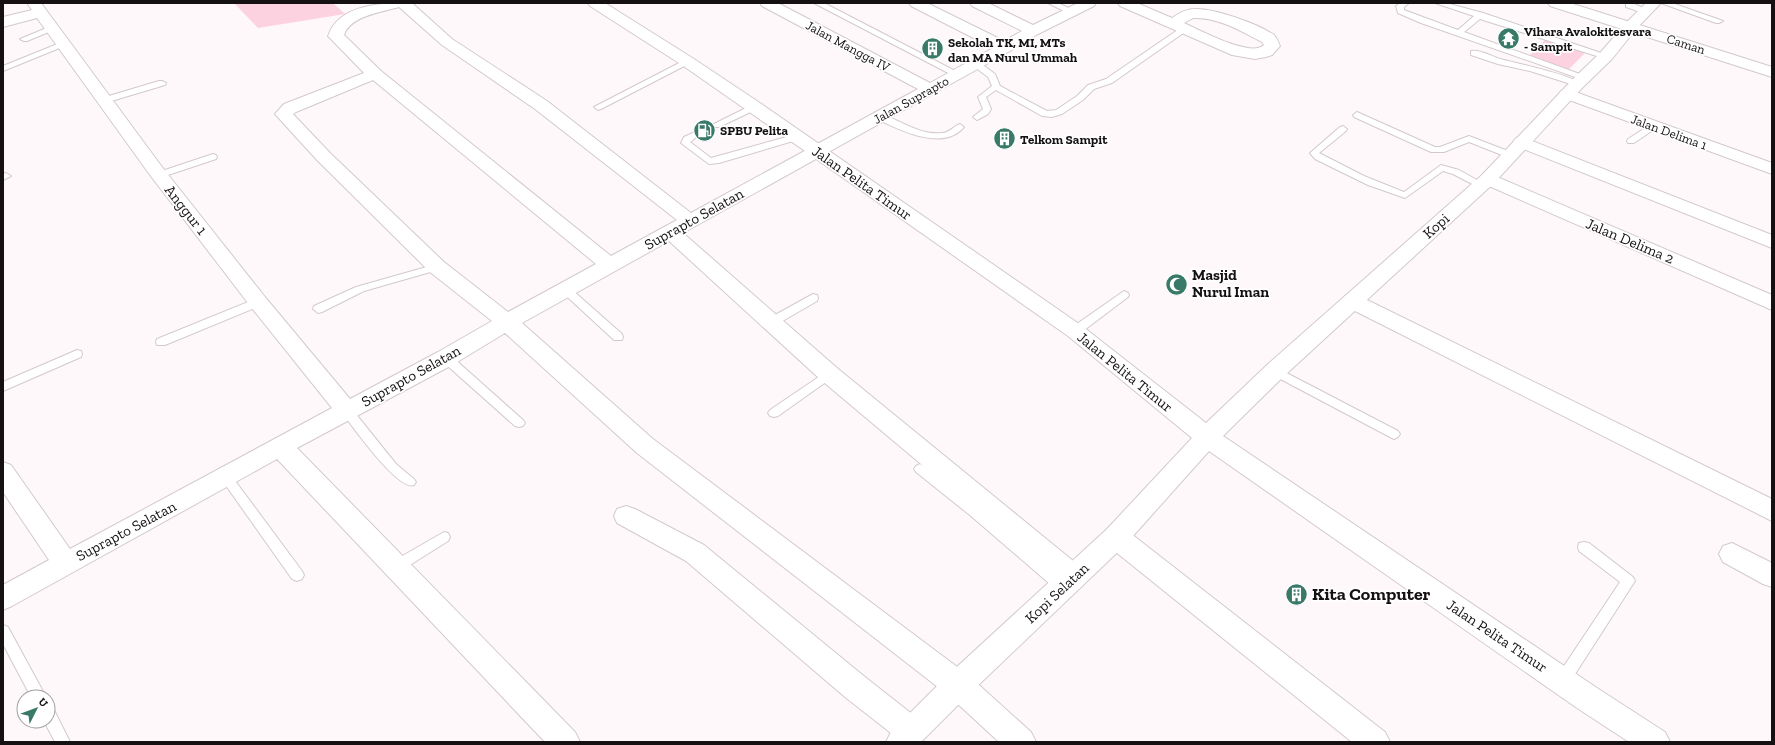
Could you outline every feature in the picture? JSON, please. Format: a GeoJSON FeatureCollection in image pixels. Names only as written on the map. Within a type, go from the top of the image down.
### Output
{"type":"FeatureCollection","features":[{"type":"Feature","properties":{"kind":"street"},"geometry":{"type":"LineString","coordinates":[[344,3],[357,15]]}},
{"type":"Feature","properties":{"kind":"street"},"geometry":{"type":"LineString","coordinates":[[398,3],[357,15],[346,21],[338,29],[336,36],[375,74],[610,266]]}},
{"type":"Feature","properties":{"kind":"street"},"geometry":{"type":"LineString","coordinates":[[403,3],[447,42],[541,105],[691,222]]}},
{"type":"Feature","properties":{"kind":"street","name":"Jalan Pelita Timur"},"geometry":{"type":"LineString","coordinates":[[596,3],[688,62],[754,107],[1075,331],[1207,438],[1588,698],[1655,742]]}},
{"type":"Feature","properties":{"kind":"street","name":"Jalan Mangga IV"},"geometry":{"type":"LineString","coordinates":[[767,3],[930,89]]}},
{"type":"Feature","properties":{"kind":"street"},"geometry":{"type":"LineString","coordinates":[[916,3],[1005,48]]}},
{"type":"Feature","properties":{"kind":"street"},"geometry":{"type":"LineString","coordinates":[[977,3],[1033,31]]}},
{"type":"Feature","properties":{"kind":"street","name":"Jalan Suprapto"},"geometry":{"type":"LineString","coordinates":[[817,151],[1005,48],[1033,31],[1090,3]]}},
{"type":"Feature","properties":{"kind":"street"},"geometry":{"type":"LineString","coordinates":[[1125,3],[1228,48],[1249,54],[1266,52],[1272,46],[1269,39],[1233,23],[1204,14],[1189,14],[1180,27]]}},
{"type":"Feature","properties":{"kind":"street","name":"Caman"},"geometry":{"type":"LineString","coordinates":[[1555,3],[1772,72]]}},
{"type":"Feature","properties":{"kind":"street","name":"Kopi"},"geometry":{"type":"LineString","coordinates":[[1207,438],[1275,371],[1484,182],[1576,85],[1606,56],[1630,26],[1643,6]]}},
{"type":"Feature","properties":{"kind":"street"},"geometry":{"type":"LineString","coordinates":[[3,22],[37,7]]}},
{"type":"Feature","properties":{"kind":"street","name":"Anggur 1"},"geometry":{"type":"LineString","coordinates":[[37,7],[159,176],[258,302],[347,411]]}},
{"type":"Feature","properties":{"kind":"street"},"geometry":{"type":"LineString","coordinates":[[375,74],[290,108],[283,114],[328,161],[437,267],[507,322],[645,446],[958,685],[1021,742]]}},
{"type":"Feature","properties":{"kind":"street","name":"Jalan Delima 1"},"geometry":{"type":"LineString","coordinates":[[1576,85],[1652,126],[1772,169]]}},
{"type":"Feature","properties":{"kind":"street"},"geometry":{"type":"LineString","coordinates":[[1516,149],[1772,242]]}},
{"type":"Feature","properties":{"kind":"street","name":"Suprapto Selatan"},"geometry":{"type":"LineString","coordinates":[[3,598],[280,446],[446,358],[507,322],[691,222],[817,151]]}},
{"type":"Feature","properties":{"kind":"street","name":"Jalan Delima 2"},"geometry":{"type":"LineString","coordinates":[[1484,182],[1772,303]]}},
{"type":"Feature","properties":{"kind":"street"},"geometry":{"type":"LineString","coordinates":[[671,233],[770,323],[1068,582]]}},
{"type":"Feature","properties":{"kind":"street"},"geometry":{"type":"LineString","coordinates":[[1352,301],[1772,512]]}},
{"type":"Feature","properties":{"kind":"street","name":"Kopi Selatan"},"geometry":{"type":"LineString","coordinates":[[906,737],[958,685],[1116,537],[1207,438]]}},
{"type":"Feature","properties":{"kind":"street"},"geometry":{"type":"LineString","coordinates":[[280,446],[565,742]]}},
{"type":"Feature","properties":{"kind":"street"},"geometry":{"type":"LineString","coordinates":[[3,472],[65,563]]}},
{"type":"Feature","properties":{"kind":"street"},"geometry":{"type":"LineString","coordinates":[[626,516],[695,554],[748,596],[855,688],[906,737]]}},
{"type":"Feature","properties":{"kind":"street"},"geometry":{"type":"LineString","coordinates":[[1116,537],[1375,742]]}},
{"type":"Feature","properties":{"kind":"street"},"geometry":{"type":"LineString","coordinates":[[1732,554],[1772,576]]}},
{"type":"Feature","properties":{"kind":"lane"},"geometry":{"type":"LineString","coordinates":[[818,3],[957,74]]}},
{"type":"Feature","properties":{"kind":"lane"},"geometry":{"type":"LineString","coordinates":[[1052,3],[1073,12]]}},
{"type":"Feature","properties":{"kind":"lane"},"geometry":{"type":"LineString","coordinates":[[1405,3],[1400,6],[1401,11],[1459,33],[1576,85]]}},
{"type":"Feature","properties":{"kind":"lane"},"geometry":{"type":"LineString","coordinates":[[1439,3],[1606,56]]}},
{"type":"Feature","properties":{"kind":"lane"},"geometry":{"type":"LineString","coordinates":[[1665,3],[1719,21]]}},
{"type":"Feature","properties":{"kind":"lane"},"geometry":{"type":"LineString","coordinates":[[1459,33],[1480,15]]}},
{"type":"Feature","properties":{"kind":"lane"},"geometry":{"type":"LineString","coordinates":[[976,64],[992,76],[996,87],[1045,114],[1052,114],[1059,112],[1080,98],[1091,87],[1108,81],[1180,27]]}},
{"type":"Feature","properties":{"kind":"lane"},"geometry":{"type":"LineString","coordinates":[[24,39],[52,29]]}},
{"type":"Feature","properties":{"kind":"lane"},"geometry":{"type":"LineString","coordinates":[[3,69],[63,45]]}},
{"type":"Feature","properties":{"kind":"lane"},"geometry":{"type":"LineString","coordinates":[[1474,53],[1501,62],[1532,69],[1576,85]]}},
{"type":"Feature","properties":{"kind":"lane"},"geometry":{"type":"LineString","coordinates":[[598,107],[688,62]]}},
{"type":"Feature","properties":{"kind":"lane"},"geometry":{"type":"LineString","coordinates":[[105,100],[162,82]]}},
{"type":"Feature","properties":{"kind":"lane"},"geometry":{"type":"LineString","coordinates":[[977,117],[987,109],[982,97],[996,87]]}},
{"type":"Feature","properties":{"kind":"lane"},"geometry":{"type":"LineString","coordinates":[[716,125],[754,107]]}},
{"type":"Feature","properties":{"kind":"lane"},"geometry":{"type":"LineString","coordinates":[[1357,115],[1434,150],[1441,150],[1469,139],[1516,149]]}},
{"type":"Feature","properties":{"kind":"lane"},"geometry":{"type":"LineString","coordinates":[[880,117],[910,131],[941,136],[949,134],[960,127]]}},
{"type":"Feature","properties":{"kind":"lane"},"geometry":{"type":"LineString","coordinates":[[1631,141],[1652,126]]}},
{"type":"Feature","properties":{"kind":"lane"},"geometry":{"type":"LineString","coordinates":[[1343,129],[1314,152],[1318,157],[1350,174],[1386,190],[1405,195],[1441,168],[1484,182]]}},
{"type":"Feature","properties":{"kind":"lane"},"geometry":{"type":"LineString","coordinates":[[695,135],[687,139],[685,143],[709,161],[716,161],[797,137]]}},
{"type":"Feature","properties":{"kind":"lane"},"geometry":{"type":"LineString","coordinates":[[159,176],[212,157]]}},
{"type":"Feature","properties":{"kind":"lane"},"geometry":{"type":"LineString","coordinates":[[318,309],[360,289],[437,267]]}},
{"type":"Feature","properties":{"kind":"lane"},"geometry":{"type":"LineString","coordinates":[[566,290],[618,337]]}},
{"type":"Feature","properties":{"kind":"lane"},"geometry":{"type":"LineString","coordinates":[[1075,331],[1124,295]]}},
{"type":"Feature","properties":{"kind":"lane"},"geometry":{"type":"LineString","coordinates":[[770,323],[813,298]]}},
{"type":"Feature","properties":{"kind":"lane"},"geometry":{"type":"LineString","coordinates":[[161,342],[258,302]]}},
{"type":"Feature","properties":{"kind":"lane"},"geometry":{"type":"LineString","coordinates":[[3,387],[77,354]]}},
{"type":"Feature","properties":{"kind":"lane"},"geometry":{"type":"LineString","coordinates":[[446,358],[519,422]]}},
{"type":"Feature","properties":{"kind":"lane"},"geometry":{"type":"LineString","coordinates":[[1275,371],[1394,434]]}},
{"type":"Feature","properties":{"kind":"lane"},"geometry":{"type":"LineString","coordinates":[[774,413],[829,374]]}},
{"type":"Feature","properties":{"kind":"lane"},"geometry":{"type":"LineString","coordinates":[[347,411],[392,467],[410,482]]}},
{"type":"Feature","properties":{"kind":"lane"},"geometry":{"type":"LineString","coordinates":[[920,469],[974,512],[1068,582]]}},
{"type":"Feature","properties":{"kind":"lane"},"geometry":{"type":"LineString","coordinates":[[226,477],[297,575]]}},
{"type":"Feature","properties":{"kind":"lane"},"geometry":{"type":"LineString","coordinates":[[397,566],[444,537]]}},
{"type":"Feature","properties":{"kind":"lane"},"geometry":{"type":"LineString","coordinates":[[1563,680],[1628,581],[1584,548]]}},
{"type":"Feature","properties":{"kind":"lane"},"geometry":{"type":"LineString","coordinates":[[3,631],[35,689]]}},
{"type":"Feature","properties":{"kind":"lane"},"geometry":{"type":"LineString","coordinates":[[56,728],[64,742]]}},
{"type":"Feature","properties":{"kind":"shaded area"},"geometry":{"type":"Polygon","coordinates":[[[234,3],[333,3],[345,14],[258,28],[234,3]]]}},
{"type":"Feature","properties":{"kind":"shaded area"},"geometry":{"type":"Polygon","coordinates":[[[1546,39],[1585,53],[1568,70],[1529,56],[1546,39]]]}},
{"type":"Feature","properties":{"kind":"place","name":"Vihara Avalokitesvara - Sampit"},"geometry":{"type":"Point","coordinates":[1508,38]}},
{"type":"Feature","properties":{"kind":"place","name":"Sekolah TK, MI, MTs dan MA Nurul Ummah"},"geometry":{"type":"Point","coordinates":[932,49]}},
{"type":"Feature","properties":{"kind":"place","name":"SPBU Pelita"},"geometry":{"type":"Point","coordinates":[705,130]}},
{"type":"Feature","properties":{"kind":"place","name":"Telkom Sampit"},"geometry":{"type":"Point","coordinates":[1005,139]}},
{"type":"Feature","properties":{"kind":"place","name":"Masjid Nurul Iman"},"geometry":{"type":"Point","coordinates":[1176,284]}},
{"type":"Feature","properties":{"kind":"place","name":"Kita Computer"},"geometry":{"type":"Point","coordinates":[1296,594]}}]}
